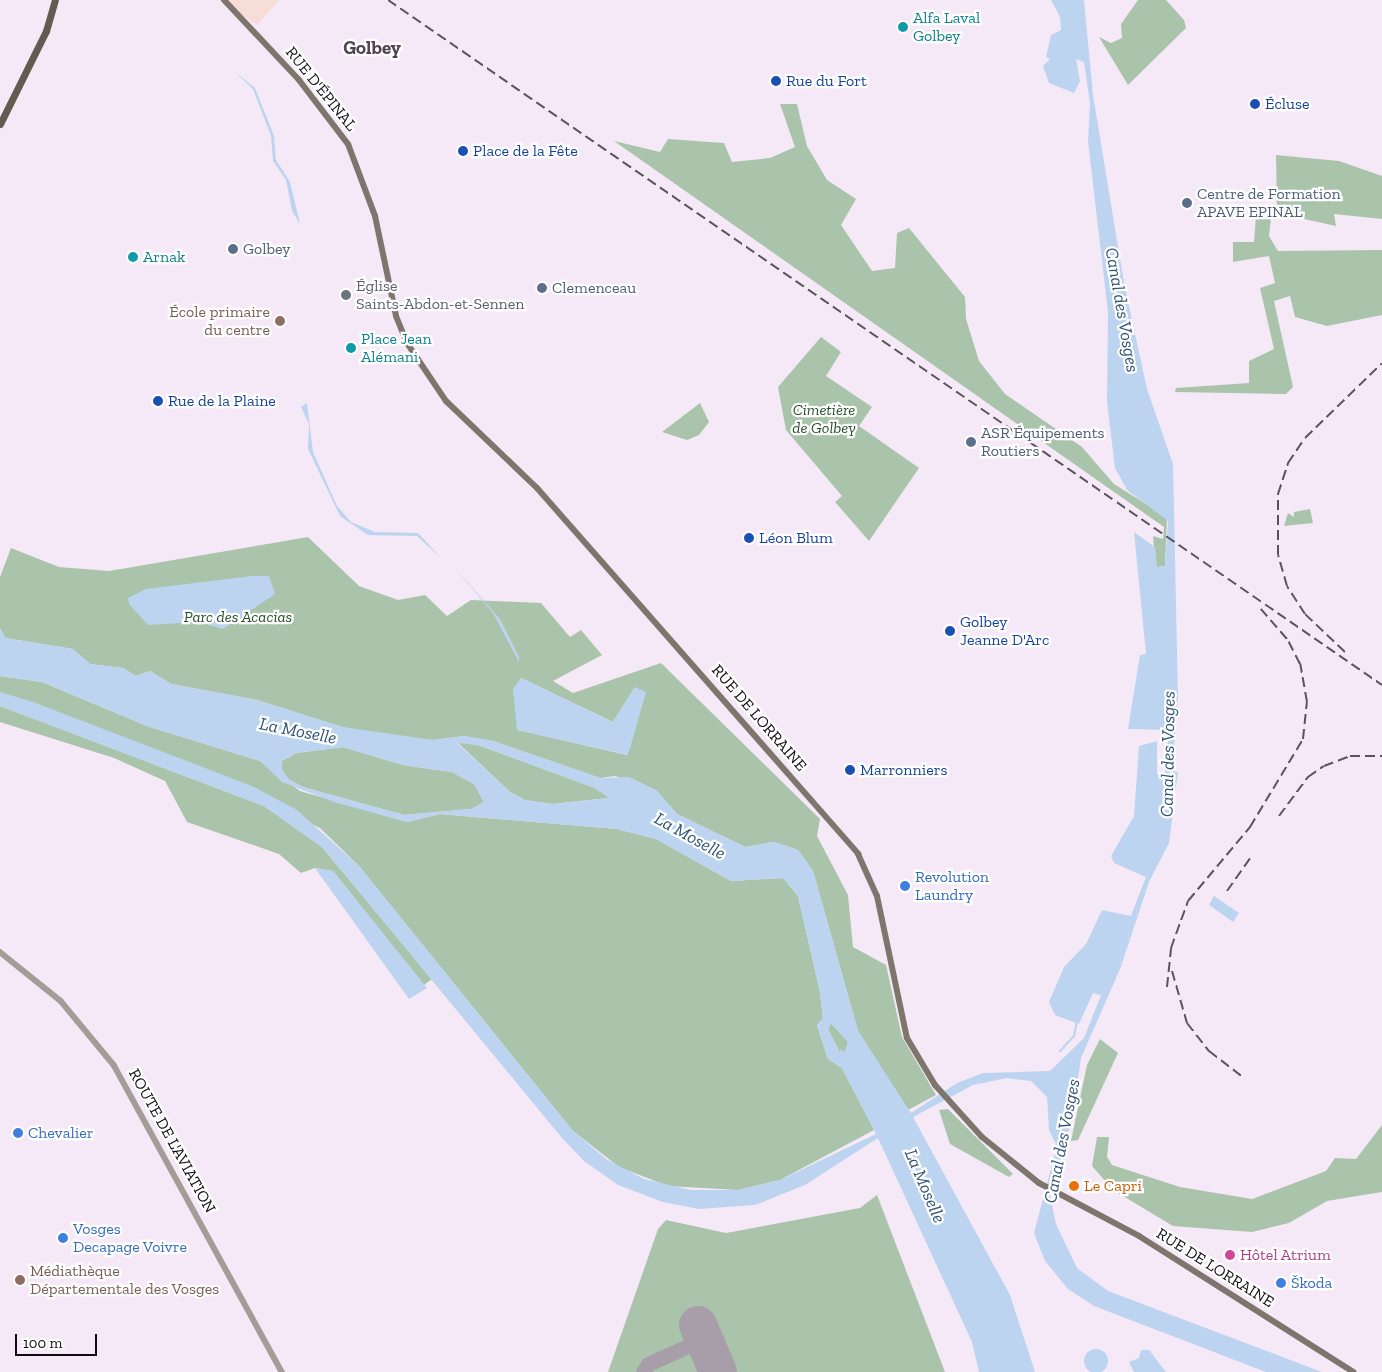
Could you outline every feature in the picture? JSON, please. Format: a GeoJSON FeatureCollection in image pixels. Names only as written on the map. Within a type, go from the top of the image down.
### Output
{"type":"FeatureCollection","features":[{"type":"Feature","properties":{"kind":"main road"},"geometry":{"type":"LineString","coordinates":[[0,124],[46,31],[55,0]]}},
{"type":"Feature","properties":{"kind":"main road","name":"RUE D'ÉPINAL"},"geometry":{"type":"LineString","coordinates":[[224,0],[299,80],[347,142],[375,216],[391,298]]}},
{"type":"Feature","properties":{"kind":"main road","name":"RUE DE LORRAINE"},"geometry":{"type":"LineString","coordinates":[[391,298],[407,343],[452,408],[537,488],[858,854],[877,896],[905,1032],[935,1085],[954,1107],[1007,1160],[1044,1186],[1139,1236],[1353,1372]]}},
{"type":"Feature","properties":{"kind":"street","name":"ROUTE DE L'AVIATION"},"geometry":{"type":"LineString","coordinates":[[0,952],[61,1001],[114,1065],[282,1372]]}},
{"type":"Feature","properties":{"kind":"shaded area"},"geometry":{"type":"Polygon","coordinates":[[[220,0],[279,0],[257,25],[220,0]]]}},
{"type":"Feature","properties":{"kind":"green space"},"geometry":{"type":"Polygon","coordinates":[[[1138,0],[1166,0],[1184,20],[1186,28],[1128,85],[1099,37],[1111,43],[1122,38],[1121,24],[1138,0]]]}},
{"type":"Feature","properties":{"kind":"green space"},"geometry":{"type":"Polygon","coordinates":[[[780,104],[797,104],[807,146],[827,180],[856,199],[841,225],[872,271],[895,268],[897,233],[909,228],[965,297],[966,319],[979,361],[1005,394],[1082,447],[1114,484],[1167,517],[1165,566],[1157,567],[1155,562],[1153,536],[1163,539],[1164,527],[614,141],[660,152],[668,139],[724,143],[732,162],[770,158],[795,147],[780,104]]]}},
{"type":"Feature","properties":{"kind":"green space"},"geometry":{"type":"Polygon","coordinates":[[[1276,155],[1339,161],[1382,176],[1382,219],[1334,214],[1336,226],[1277,213],[1276,155]]]}},
{"type":"Feature","properties":{"kind":"green space"},"geometry":{"type":"Polygon","coordinates":[[[1256,216],[1271,218],[1269,236],[1278,251],[1382,250],[1382,315],[1327,326],[1295,317],[1290,296],[1274,301],[1293,387],[1286,394],[1175,392],[1176,388],[1249,383],[1249,361],[1274,349],[1260,288],[1275,283],[1269,256],[1233,262],[1233,242],[1254,242],[1256,216]]]}},
{"type":"Feature","properties":{"kind":"green space","name":"Cimetière de Golbey"},"geometry":{"type":"Polygon","coordinates":[[[821,337],[841,352],[826,376],[872,407],[859,426],[919,468],[869,541],[835,502],[842,496],[786,430],[778,387],[821,337]]]}},
{"type":"Feature","properties":{"kind":"green space"},"geometry":{"type":"Polygon","coordinates":[[[700,403],[709,422],[699,435],[687,440],[662,432],[700,403]]]}},
{"type":"Feature","properties":{"kind":"green space"},"geometry":{"type":"Polygon","coordinates":[[[1310,509],[1313,523],[1284,526],[1288,513],[1294,517],[1294,512],[1310,509]]]}},
{"type":"Feature","properties":{"kind":"green space","name":"Parc des Acacias"},"geometry":{"type":"Polygon","coordinates":[[[308,537],[359,586],[398,600],[425,595],[447,616],[471,600],[541,603],[570,637],[581,630],[602,655],[553,681],[573,693],[661,663],[820,819],[817,836],[848,895],[853,947],[886,965],[902,1037],[936,1095],[908,1110],[858,1031],[813,871],[798,850],[774,842],[745,847],[677,814],[656,790],[615,776],[600,778],[493,741],[464,736],[433,740],[394,737],[342,727],[257,700],[171,684],[150,671],[136,676],[123,668],[90,664],[73,649],[5,638],[0,628],[0,577],[11,548],[59,567],[109,571],[308,537]],[[521,678],[518,730],[627,755],[635,687],[613,722],[521,678]]]}},
{"type":"Feature","properties":{"kind":"green space"},"geometry":{"type":"Polygon","coordinates":[[[0,676],[42,682],[147,726],[260,761],[300,791],[407,822],[440,814],[617,829],[656,839],[731,881],[783,878],[798,896],[820,992],[823,1019],[817,1025],[828,1059],[842,1068],[874,1130],[780,1180],[738,1190],[668,1186],[619,1167],[573,1131],[359,866],[320,828],[130,740],[0,692],[0,676]]]}},
{"type":"Feature","properties":{"kind":"green space"},"geometry":{"type":"Polygon","coordinates":[[[0,706],[264,806],[322,847],[432,979],[424,985],[333,871],[315,868],[301,873],[279,854],[187,822],[165,781],[114,758],[0,722],[0,706]]]}},
{"type":"Feature","properties":{"kind":"green space"},"geometry":{"type":"Polygon","coordinates":[[[457,742],[478,745],[595,788],[609,798],[552,804],[525,800],[510,792],[457,742]]]}},
{"type":"Feature","properties":{"kind":"green space"},"geometry":{"type":"Polygon","coordinates":[[[343,747],[403,765],[452,772],[474,784],[484,802],[471,809],[404,815],[303,787],[288,779],[282,769],[282,761],[296,753],[343,747]]]}},
{"type":"Feature","properties":{"kind":"green space"},"geometry":{"type":"Polygon","coordinates":[[[831,1023],[848,1042],[845,1052],[840,1053],[828,1029],[831,1023]]]}},
{"type":"Feature","properties":{"kind":"green space"},"geometry":{"type":"Polygon","coordinates":[[[1100,1039],[1118,1053],[1078,1140],[1071,1141],[1087,1065],[1100,1039]]]}},
{"type":"Feature","properties":{"kind":"green space"},"geometry":{"type":"Polygon","coordinates":[[[948,1109],[1013,1174],[1009,1177],[950,1144],[939,1110],[948,1109]]]}},
{"type":"Feature","properties":{"kind":"green space"},"geometry":{"type":"Polygon","coordinates":[[[1382,1125],[1382,1192],[1327,1201],[1289,1223],[1252,1232],[1173,1226],[1113,1190],[1092,1166],[1097,1137],[1109,1137],[1107,1157],[1112,1165],[1180,1187],[1252,1199],[1326,1171],[1335,1158],[1356,1159],[1382,1125]]]}},
{"type":"Feature","properties":{"kind":"green space"},"geometry":{"type":"Polygon","coordinates":[[[877,1195],[945,1372],[608,1372],[658,1229],[666,1220],[726,1233],[860,1208],[877,1195]]]}},
{"type":"Feature","properties":{"kind":"water"},"geometry":{"type":"Polygon","coordinates":[[[1051,0],[1084,0],[1093,95],[1124,283],[1147,389],[1173,464],[1178,697],[1172,771],[1178,772],[1169,843],[1149,882],[1120,969],[1081,1058],[1072,1119],[1050,1195],[1056,1224],[1077,1268],[1108,1291],[1322,1372],[1266,1372],[1094,1306],[1068,1289],[1045,1261],[1034,1233],[1057,1146],[1049,1130],[1047,1097],[1031,1081],[1007,1078],[973,1085],[913,1117],[1010,1295],[1035,1372],[979,1372],[972,1342],[878,1138],[805,1185],[755,1205],[699,1209],[663,1202],[618,1185],[584,1161],[562,1138],[322,847],[264,806],[0,706],[0,692],[33,702],[252,786],[297,810],[359,866],[573,1131],[606,1159],[644,1179],[691,1190],[738,1190],[780,1180],[876,1134],[842,1068],[828,1059],[817,1025],[823,1018],[820,992],[798,896],[783,878],[731,881],[656,839],[617,829],[440,814],[407,822],[334,802],[282,782],[260,761],[147,726],[42,682],[0,676],[0,628],[5,638],[73,649],[90,664],[123,668],[136,676],[150,671],[171,684],[257,700],[342,727],[433,740],[464,736],[493,741],[600,778],[629,777],[656,790],[677,814],[745,847],[774,842],[798,850],[813,871],[858,1031],[911,1113],[957,1083],[983,1073],[1050,1071],[1084,1038],[1101,995],[1093,993],[1079,1024],[1055,1015],[1049,1002],[1064,967],[1086,944],[1102,910],[1131,916],[1146,877],[1114,863],[1111,856],[1134,816],[1139,746],[1157,741],[1157,774],[1165,776],[1169,730],[1128,729],[1140,655],[1146,654],[1134,532],[1155,547],[1157,567],[1165,566],[1168,521],[1127,490],[1115,468],[1107,402],[1108,312],[1088,141],[1090,104],[1084,62],[1076,59],[1080,81],[1074,93],[1049,83],[1043,66],[1050,59],[1046,57],[1051,35],[1061,30],[1060,17],[1051,0]],[[457,743],[510,792],[525,800],[552,804],[609,798],[595,788],[478,745],[457,743]],[[343,747],[296,753],[282,761],[282,769],[288,779],[303,787],[404,815],[471,809],[484,802],[474,784],[452,772],[403,765],[343,747]],[[831,1023],[828,1029],[840,1053],[840,1049],[845,1052],[848,1042],[831,1023]]]}},
{"type":"Feature","properties":{"kind":"water"},"geometry":{"type":"Polygon","coordinates":[[[234,71],[255,88],[274,136],[276,160],[290,182],[300,224],[292,211],[286,180],[273,161],[271,136],[253,89],[234,71]]]}},
{"type":"Feature","properties":{"kind":"water"},"geometry":{"type":"Polygon","coordinates":[[[307,403],[313,452],[337,506],[351,522],[375,532],[418,533],[442,559],[417,536],[368,535],[340,516],[308,449],[309,424],[301,407],[307,403]]]}},
{"type":"Feature","properties":{"kind":"water"},"geometry":{"type":"Polygon","coordinates":[[[449,561],[500,619],[519,657],[519,662],[493,613],[449,561]]]}},
{"type":"Feature","properties":{"kind":"water"},"geometry":{"type":"Polygon","coordinates":[[[252,576],[269,576],[275,594],[223,629],[199,622],[148,625],[129,604],[128,598],[146,589],[252,576]]]}},
{"type":"Feature","properties":{"kind":"water"},"geometry":{"type":"Polygon","coordinates":[[[521,678],[613,722],[635,687],[646,692],[628,755],[517,730],[513,689],[521,678]]]}},
{"type":"Feature","properties":{"kind":"water"},"geometry":{"type":"Polygon","coordinates":[[[315,868],[333,871],[427,988],[409,999],[315,868]]]}},
{"type":"Feature","properties":{"kind":"water"},"geometry":{"type":"Polygon","coordinates":[[[1214,896],[1239,913],[1233,922],[1209,905],[1214,896]]]}},
{"type":"Feature","properties":{"kind":"water"},"geometry":{"type":"Polygon","coordinates":[[[1096,1349],[1105,1352],[1108,1361],[1105,1370],[1096,1373],[1087,1370],[1084,1361],[1087,1352],[1096,1349]]]}},
{"type":"Feature","properties":{"kind":"water"},"geometry":{"type":"Polygon","coordinates":[[[1141,1350],[1149,1350],[1166,1372],[1134,1372],[1129,1362],[1139,1358],[1141,1350]]]}},
{"type":"Feature","properties":{"kind":"waterway"},"geometry":{"type":"LineString","coordinates":[[1060,1051],[1074,1036],[1077,1021]]}},
{"type":"Feature","properties":{"kind":"taxiway"},"geometry":{"type":"LineString","coordinates":[[643,1372],[648,1364],[688,1346],[709,1350]]}},
{"type":"Feature","properties":{"kind":"runway"},"geometry":{"type":"LineString","coordinates":[[698,1325],[718,1372]]}},
{"type":"Feature","properties":{"kind":"railway"},"geometry":{"type":"LineString","coordinates":[[388,0],[1382,685]]}},
{"type":"Feature","properties":{"kind":"railway"},"geometry":{"type":"LineString","coordinates":[[1345,652],[1305,614],[1287,586],[1278,555],[1278,494],[1288,463],[1305,438],[1382,363]]}},
{"type":"Feature","properties":{"kind":"railway"},"geometry":{"type":"LineString","coordinates":[[1167,987],[1171,948],[1188,901],[1250,827],[1303,739],[1307,702],[1300,664],[1287,639],[1261,609]]}},
{"type":"Feature","properties":{"kind":"railway"},"geometry":{"type":"LineString","coordinates":[[1279,816],[1308,777],[1324,766],[1350,756],[1382,756]]}},
{"type":"Feature","properties":{"kind":"railway"},"geometry":{"type":"LineString","coordinates":[[1227,891],[1251,857]]}},
{"type":"Feature","properties":{"kind":"railway"},"geometry":{"type":"LineString","coordinates":[[1172,971],[1187,1023],[1209,1051],[1244,1078]]}},
{"type":"Feature","properties":{"kind":"place","name":"Alfa Laval Golbey"},"geometry":{"type":"Point","coordinates":[903,27]}},
{"type":"Feature","properties":{"kind":"place","name":"Rue du Fort"},"geometry":{"type":"Point","coordinates":[776,81]}},
{"type":"Feature","properties":{"kind":"place","name":"Écluse"},"geometry":{"type":"Point","coordinates":[1255,104]}},
{"type":"Feature","properties":{"kind":"place","name":"Place de la Fête"},"geometry":{"type":"Point","coordinates":[463,151]}},
{"type":"Feature","properties":{"kind":"place","name":"Centre de Formation APAVE EPINAL"},"geometry":{"type":"Point","coordinates":[1187,203]}},
{"type":"Feature","properties":{"kind":"place","name":"Golbey"},"geometry":{"type":"Point","coordinates":[233,249]}},
{"type":"Feature","properties":{"kind":"place","name":"Arnak"},"geometry":{"type":"Point","coordinates":[133,257]}},
{"type":"Feature","properties":{"kind":"place","name":"Clemenceau"},"geometry":{"type":"Point","coordinates":[542,288]}},
{"type":"Feature","properties":{"kind":"place","name":"Église Saints-Abdon-et-Sennen"},"geometry":{"type":"Point","coordinates":[346,295]}},
{"type":"Feature","properties":{"kind":"place","name":"École primaire du centre"},"geometry":{"type":"Point","coordinates":[280,321]}},
{"type":"Feature","properties":{"kind":"place","name":"Place Jean Alémani"},"geometry":{"type":"Point","coordinates":[351,348]}},
{"type":"Feature","properties":{"kind":"place","name":"Rue de la Plaine"},"geometry":{"type":"Point","coordinates":[158,401]}},
{"type":"Feature","properties":{"kind":"place","name":"ASR Équipements Routiers"},"geometry":{"type":"Point","coordinates":[971,442]}},
{"type":"Feature","properties":{"kind":"place","name":"Léon Blum"},"geometry":{"type":"Point","coordinates":[749,538]}},
{"type":"Feature","properties":{"kind":"place","name":"Golbey Jeanne D'Arc"},"geometry":{"type":"Point","coordinates":[950,631]}},
{"type":"Feature","properties":{"kind":"place","name":"Marronniers"},"geometry":{"type":"Point","coordinates":[850,770]}},
{"type":"Feature","properties":{"kind":"place","name":"Revolution Laundry"},"geometry":{"type":"Point","coordinates":[905,886]}},
{"type":"Feature","properties":{"kind":"place","name":"Chevalier"},"geometry":{"type":"Point","coordinates":[18,1133]}},
{"type":"Feature","properties":{"kind":"place","name":"Le Capri"},"geometry":{"type":"Point","coordinates":[1074,1186]}},
{"type":"Feature","properties":{"kind":"place","name":"Vosges Decapage Voivre"},"geometry":{"type":"Point","coordinates":[63,1238]}},
{"type":"Feature","properties":{"kind":"place","name":"Hôtel Atrium"},"geometry":{"type":"Point","coordinates":[1230,1255]}},
{"type":"Feature","properties":{"kind":"place","name":"Médiathèque Départementale des Vosges"},"geometry":{"type":"Point","coordinates":[20,1280]}},
{"type":"Feature","properties":{"kind":"place","name":"Škoda"},"geometry":{"type":"Point","coordinates":[1281,1283]}},
{"type":"Feature","properties":{"kind":"district","name":"Golbey"},"geometry":{"type":"Point","coordinates":[372,48]}},
{"type":"Feature","properties":{"kind":"water label","name":"Canal des Vosges"},"geometry":{"type":"Point","coordinates":[1122,310]}},
{"type":"Feature","properties":{"kind":"water label","name":"La Moselle"},"geometry":{"type":"Point","coordinates":[298,731]}},
{"type":"Feature","properties":{"kind":"water label","name":"Canal des Vosges"},"geometry":{"type":"Point","coordinates":[1168,754]}},
{"type":"Feature","properties":{"kind":"water label","name":"La Moselle"},"geometry":{"type":"Point","coordinates":[690,836]}},
{"type":"Feature","properties":{"kind":"water label","name":"Canal des Vosges"},"geometry":{"type":"Point","coordinates":[1062,1141]}},
{"type":"Feature","properties":{"kind":"water label","name":"La Moselle"},"geometry":{"type":"Point","coordinates":[925,1186]}}]}
